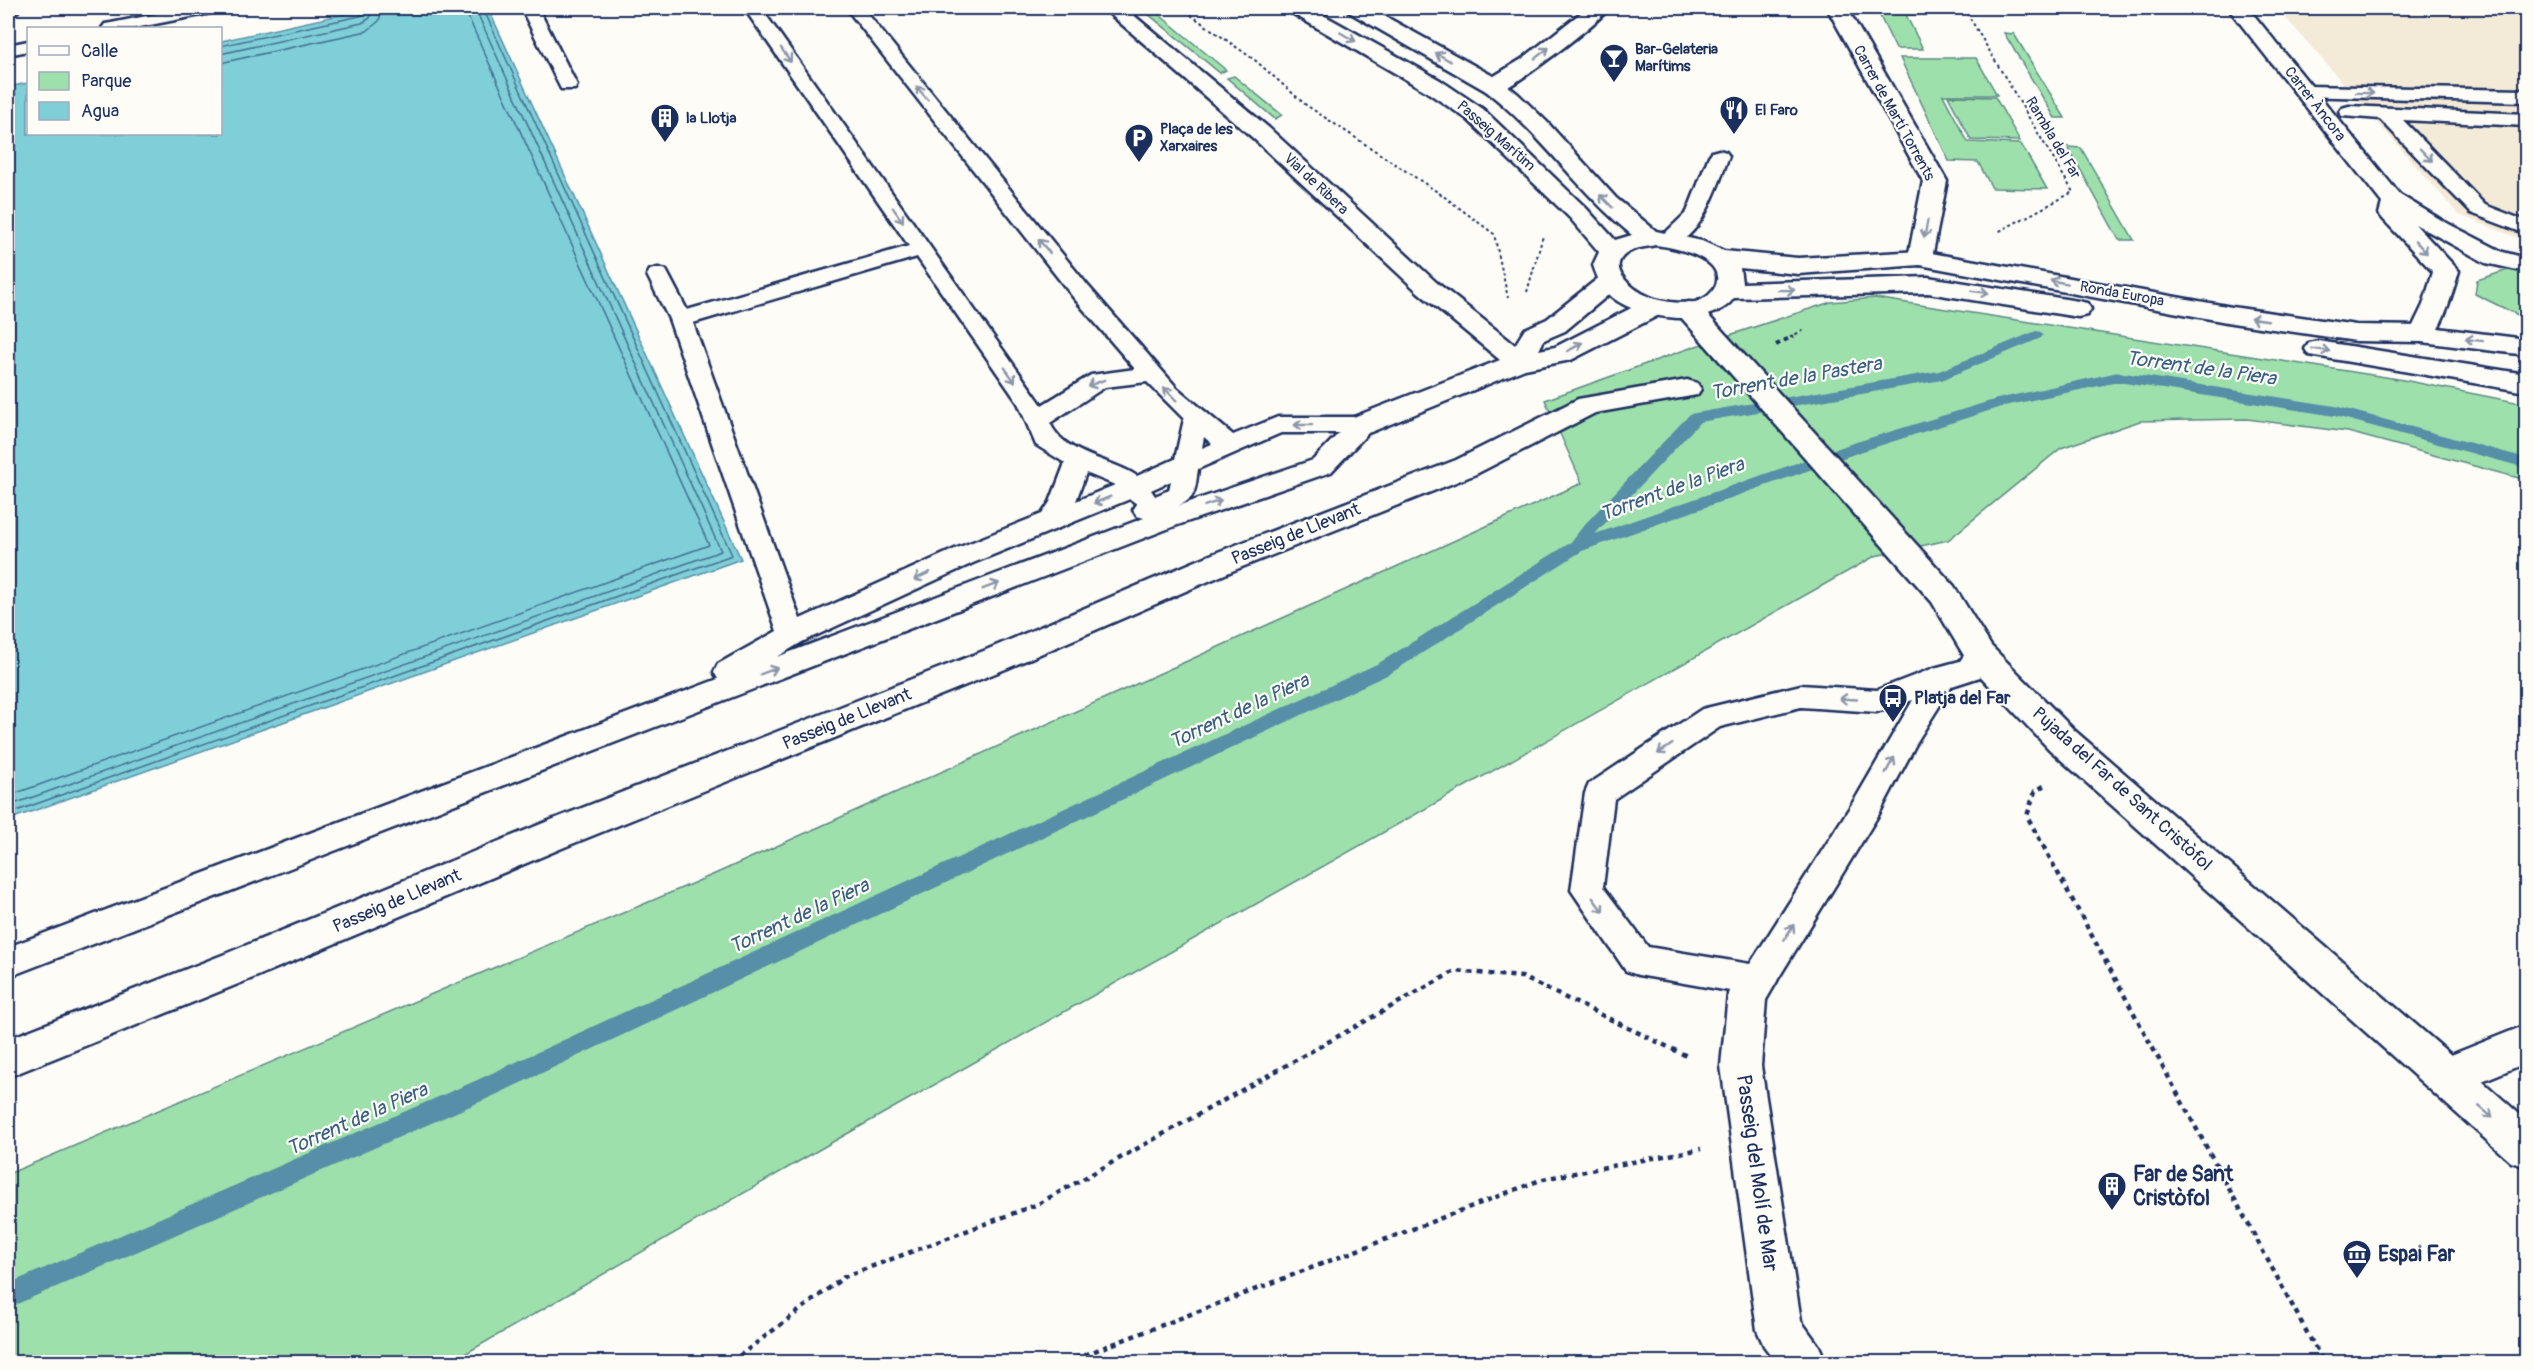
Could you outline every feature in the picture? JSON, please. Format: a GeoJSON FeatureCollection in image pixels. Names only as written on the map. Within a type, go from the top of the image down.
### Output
{"type":"FeatureCollection","features":[{"type":"Feature","properties":{"kind":"street","name":"Vial de Ribera"},"geometry":{"type":"LineString","coordinates":[[1113,8],[1262,133],[1427,287],[1519,362]]}},
{"type":"Feature","properties":{"kind":"street","name":"Passeig Marítim"},"geometry":{"type":"LineString","coordinates":[[1297,8],[1432,85],[1475,114],[1578,213],[1613,252]]}},
{"type":"Feature","properties":{"kind":"street","name":"Passeig Marítim"},"geometry":{"type":"LineString","coordinates":[[1356,8],[1494,86],[1530,115],[1610,205],[1661,239]]}},
{"type":"Feature","properties":{"kind":"street"},"geometry":{"type":"LineString","coordinates":[[1494,86],[1529,63],[1599,8]]}},
{"type":"Feature","properties":{"kind":"street","name":"Carrer de Martí Torrents"},"geometry":{"type":"LineString","coordinates":[[1837,8],[1935,181],[1920,258]]}},
{"type":"Feature","properties":{"kind":"street","name":"Carrer Àncora"},"geometry":{"type":"LineString","coordinates":[[2238,8],[2392,200],[2434,226],[2495,258],[2526,265]]}},
{"type":"Feature","properties":{"kind":"street","name":"Carrer Àncora"},"geometry":{"type":"LineString","coordinates":[[2392,200],[2391,214],[2446,271],[2495,258]]}},
{"type":"Feature","properties":{"kind":"street"},"geometry":{"type":"LineString","coordinates":[[1661,239],[1693,244],[1717,258],[1729,276],[1727,291],[1713,304],[1689,310],[1652,308],[1629,298],[1610,281],[1606,266],[1613,252],[1626,244],[1661,239]]}},
{"type":"Feature","properties":{"kind":"street","name":"Ronda Europa"},"geometry":{"type":"LineString","coordinates":[[1717,258],[1798,266],[1920,258],[2232,315],[2356,333],[2422,334],[2526,347]]}},
{"type":"Feature","properties":{"kind":"street"},"geometry":{"type":"LineString","coordinates":[[2422,334],[2436,305],[2446,271]]}},
{"type":"Feature","properties":{"kind":"street"},"geometry":{"type":"LineString","coordinates":[[1519,362],[1534,335],[1556,325],[1610,281]]}},
{"type":"Feature","properties":{"kind":"street","name":"Ronda Europa"},"geometry":{"type":"LineString","coordinates":[[1727,291],[1928,285],[2526,383]]}},
{"type":"Feature","properties":{"kind":"street"},"geometry":{"type":"LineString","coordinates":[[1361,425],[1519,362],[1562,354],[1652,308]]}},
{"type":"Feature","properties":{"kind":"street","name":"Pujada del Far de Sant Cristòfol"},"geometry":{"type":"LineString","coordinates":[[1689,310],[1943,594],[1980,655],[2062,740],[2229,884],[2526,1147]]}},
{"type":"Feature","properties":{"kind":"street","name":"Passeig de Llevant"},"geometry":{"type":"LineString","coordinates":[[8,1058],[239,966],[554,835],[997,659],[1221,563],[1466,467],[1588,405],[1688,389]]}},
{"type":"Feature","properties":{"kind":"street","name":"Passeig del Molí de Mar"},"geometry":{"type":"LineString","coordinates":[[1758,981],[1747,994],[1742,1066],[1744,1083],[1780,1330],[1803,1362]]}},
{"type":"Feature","properties":{"kind":"street"},"geometry":{"type":"LineString","coordinates":[[2445,1077],[2526,1044]]}},
{"type":"Feature","properties":{"kind":"lane"},"geometry":{"type":"LineString","coordinates":[[116,27],[211,8]]}},
{"type":"Feature","properties":{"kind":"lane"},"geometry":{"type":"LineString","coordinates":[[529,8],[568,85]]}},
{"type":"Feature","properties":{"kind":"lane"},"geometry":{"type":"LineString","coordinates":[[753,8],[1029,402],[1046,439],[1078,460],[1127,480],[1159,513]]}},
{"type":"Feature","properties":{"kind":"lane"},"geometry":{"type":"LineString","coordinates":[[854,8],[1081,292],[1169,393],[1230,446]]}},
{"type":"Feature","properties":{"kind":"lane"},"geometry":{"type":"LineString","coordinates":[[8,50],[27,46]]}},
{"type":"Feature","properties":{"kind":"lane"},"geometry":{"type":"LineString","coordinates":[[2306,92],[2526,96]]}},
{"type":"Feature","properties":{"kind":"lane"},"geometry":{"type":"LineString","coordinates":[[2320,110],[2526,120]]}},
{"type":"Feature","properties":{"kind":"lane"},"geometry":{"type":"LineString","coordinates":[[2385,113],[2478,209],[2526,228]]}},
{"type":"Feature","properties":{"kind":"lane"},"geometry":{"type":"LineString","coordinates":[[1661,239],[1696,215],[1719,156]]}},
{"type":"Feature","properties":{"kind":"lane"},"geometry":{"type":"LineString","coordinates":[[680,318],[921,249]]}},
{"type":"Feature","properties":{"kind":"lane"},"geometry":{"type":"LineString","coordinates":[[658,275],[680,318],[792,634]]}},
{"type":"Feature","properties":{"kind":"lane"},"geometry":{"type":"LineString","coordinates":[[1037,420],[1099,380],[1153,374]]}},
{"type":"Feature","properties":{"kind":"lane"},"geometry":{"type":"LineString","coordinates":[[1159,513],[1181,495],[1196,417]]}},
{"type":"Feature","properties":{"kind":"lane"},"geometry":{"type":"LineString","coordinates":[[656,714],[792,634],[964,556],[1187,465],[1278,425],[1361,425]]}},
{"type":"Feature","properties":{"kind":"lane"},"geometry":{"type":"LineString","coordinates":[[8,962],[1022,574],[1159,513],[1322,466],[1361,425]]}},
{"type":"Feature","properties":{"kind":"lane"},"geometry":{"type":"LineString","coordinates":[[1050,522],[1062,503],[1078,460]]}},
{"type":"Feature","properties":{"kind":"lane"},"geometry":{"type":"LineString","coordinates":[[1758,981],[1638,960],[1587,890],[1600,793],[1712,717],[1801,696],[1876,701],[1970,669],[1980,655]]}},
{"type":"Feature","properties":{"kind":"lane","name":"Passeig del Molí de Mar"},"geometry":{"type":"LineString","coordinates":[[1758,981],[1868,805],[1908,732],[1944,676]]}},
{"type":"Feature","properties":{"kind":"path"},"geometry":{"type":"LineString","coordinates":[[1181,8],[1256,61],[1306,105],[1442,195],[1494,234],[1510,305]]}},
{"type":"Feature","properties":{"kind":"path","name":"Rambla del Far"},"geometry":{"type":"LineString","coordinates":[[1964,8],[2073,192],[1988,237]]}},
{"type":"Feature","properties":{"kind":"path"},"geometry":{"type":"LineString","coordinates":[[1526,295],[1545,229]]}},
{"type":"Feature","properties":{"kind":"path"},"geometry":{"type":"LineString","coordinates":[[1737,365],[1806,329]]}},
{"type":"Feature","properties":{"kind":"path"},"geometry":{"type":"LineString","coordinates":[[2055,780],[2035,790],[2027,816],[2323,1362]]}},
{"type":"Feature","properties":{"kind":"path"},"geometry":{"type":"LineString","coordinates":[[731,1362],[844,1278],[1038,1204],[1455,971],[1522,977],[1744,1083]]}},
{"type":"Feature","properties":{"kind":"path"},"geometry":{"type":"LineString","coordinates":[[1066,1362],[1543,1179],[1752,1139]]}},
{"type":"Feature","properties":{"kind":"shaded area"},"geometry":{"type":"Polygon","coordinates":[[[2277,8],[2526,8],[2526,241],[2459,215],[2277,8]]]}},
{"type":"Feature","properties":{"kind":"green space"},"geometry":{"type":"Polygon","coordinates":[[[1876,8],[1950,8],[1954,15],[1906,15],[1923,49],[1896,49],[1876,8]]]}},
{"type":"Feature","properties":{"kind":"green space"},"geometry":{"type":"Polygon","coordinates":[[[1155,11],[1226,70],[1220,73],[1147,13],[1155,11]]]}},
{"type":"Feature","properties":{"kind":"green space"},"geometry":{"type":"Polygon","coordinates":[[[2004,33],[2014,34],[2065,118],[2055,118],[2004,33]]]}},
{"type":"Feature","properties":{"kind":"green space"},"geometry":{"type":"Polygon","coordinates":[[[1900,58],[1976,58],[1997,95],[1943,95],[1968,142],[2021,144],[2047,189],[1992,188],[1978,162],[1949,161],[1900,58]]]}},
{"type":"Feature","properties":{"kind":"green space"},"geometry":{"type":"Polygon","coordinates":[[[1234,76],[1282,115],[1275,119],[1227,78],[1234,76]]]}},
{"type":"Feature","properties":{"kind":"green space"},"geometry":{"type":"Polygon","coordinates":[[[1948,96],[1995,97],[2020,141],[1971,140],[1948,96]]]}},
{"type":"Feature","properties":{"kind":"green space"},"geometry":{"type":"Polygon","coordinates":[[[2068,147],[2081,148],[2134,240],[2119,240],[2068,147]]]}},
{"type":"Feature","properties":{"kind":"green space"},"geometry":{"type":"Polygon","coordinates":[[[2511,269],[2526,272],[2526,319],[2475,294],[2477,280],[2511,269]]]}},
{"type":"Feature","properties":{"kind":"green space"},"geometry":{"type":"Polygon","coordinates":[[[1875,298],[2398,379],[2526,404],[2526,480],[2348,432],[2247,419],[2140,421],[2061,448],[1948,540],[1875,556],[829,1144],[451,1362],[8,1362],[8,1174],[717,873],[1582,483],[1545,400],[1693,347],[1831,302],[1875,298]]]}},
{"type":"Feature","properties":{"kind":"water"},"geometry":{"type":"Polygon","coordinates":[[[372,8],[488,8],[741,559],[8,820],[8,87],[27,83],[27,135],[222,135],[222,41],[372,8]]]}},
{"type":"Feature","properties":{"kind":"waterway","name":"Torrent de la Pastera"},"geometry":{"type":"LineString","coordinates":[[1576,547],[1590,529],[1695,418],[1942,375],[2036,335]]}},
{"type":"Feature","properties":{"kind":"waterway","name":"Torrent de la Piera"},"geometry":{"type":"LineString","coordinates":[[1576,547],[1855,448],[2002,402],[2118,377],[2335,411],[2526,463]]}},
{"type":"Feature","properties":{"kind":"waterway","name":"Torrent de la Piera"},"geometry":{"type":"LineString","coordinates":[[8,1296],[483,1089],[1385,668],[1576,547]]}},
{"type":"Feature","properties":{"kind":"place","name":"Bar-Gelateria Marítims"},"geometry":{"type":"Point","coordinates":[1614,84]}},
{"type":"Feature","properties":{"kind":"place","name":"El Faro"},"geometry":{"type":"Point","coordinates":[1734,136]}},
{"type":"Feature","properties":{"kind":"place","name":"la Llotja"},"geometry":{"type":"Point","coordinates":[665,144]}},
{"type":"Feature","properties":{"kind":"place","name":"Plaça de les Xarxaires"},"geometry":{"type":"Point","coordinates":[1139,164]}},
{"type":"Feature","properties":{"kind":"place","name":"Platja del Far"},"geometry":{"type":"Point","coordinates":[1893,724]}},
{"type":"Feature","properties":{"kind":"place","name":"Far de Sant Cristòfol"},"geometry":{"type":"Point","coordinates":[2112,1212]}},
{"type":"Feature","properties":{"kind":"place","name":"Espai Far"},"geometry":{"type":"Point","coordinates":[2357,1280]}}]}
